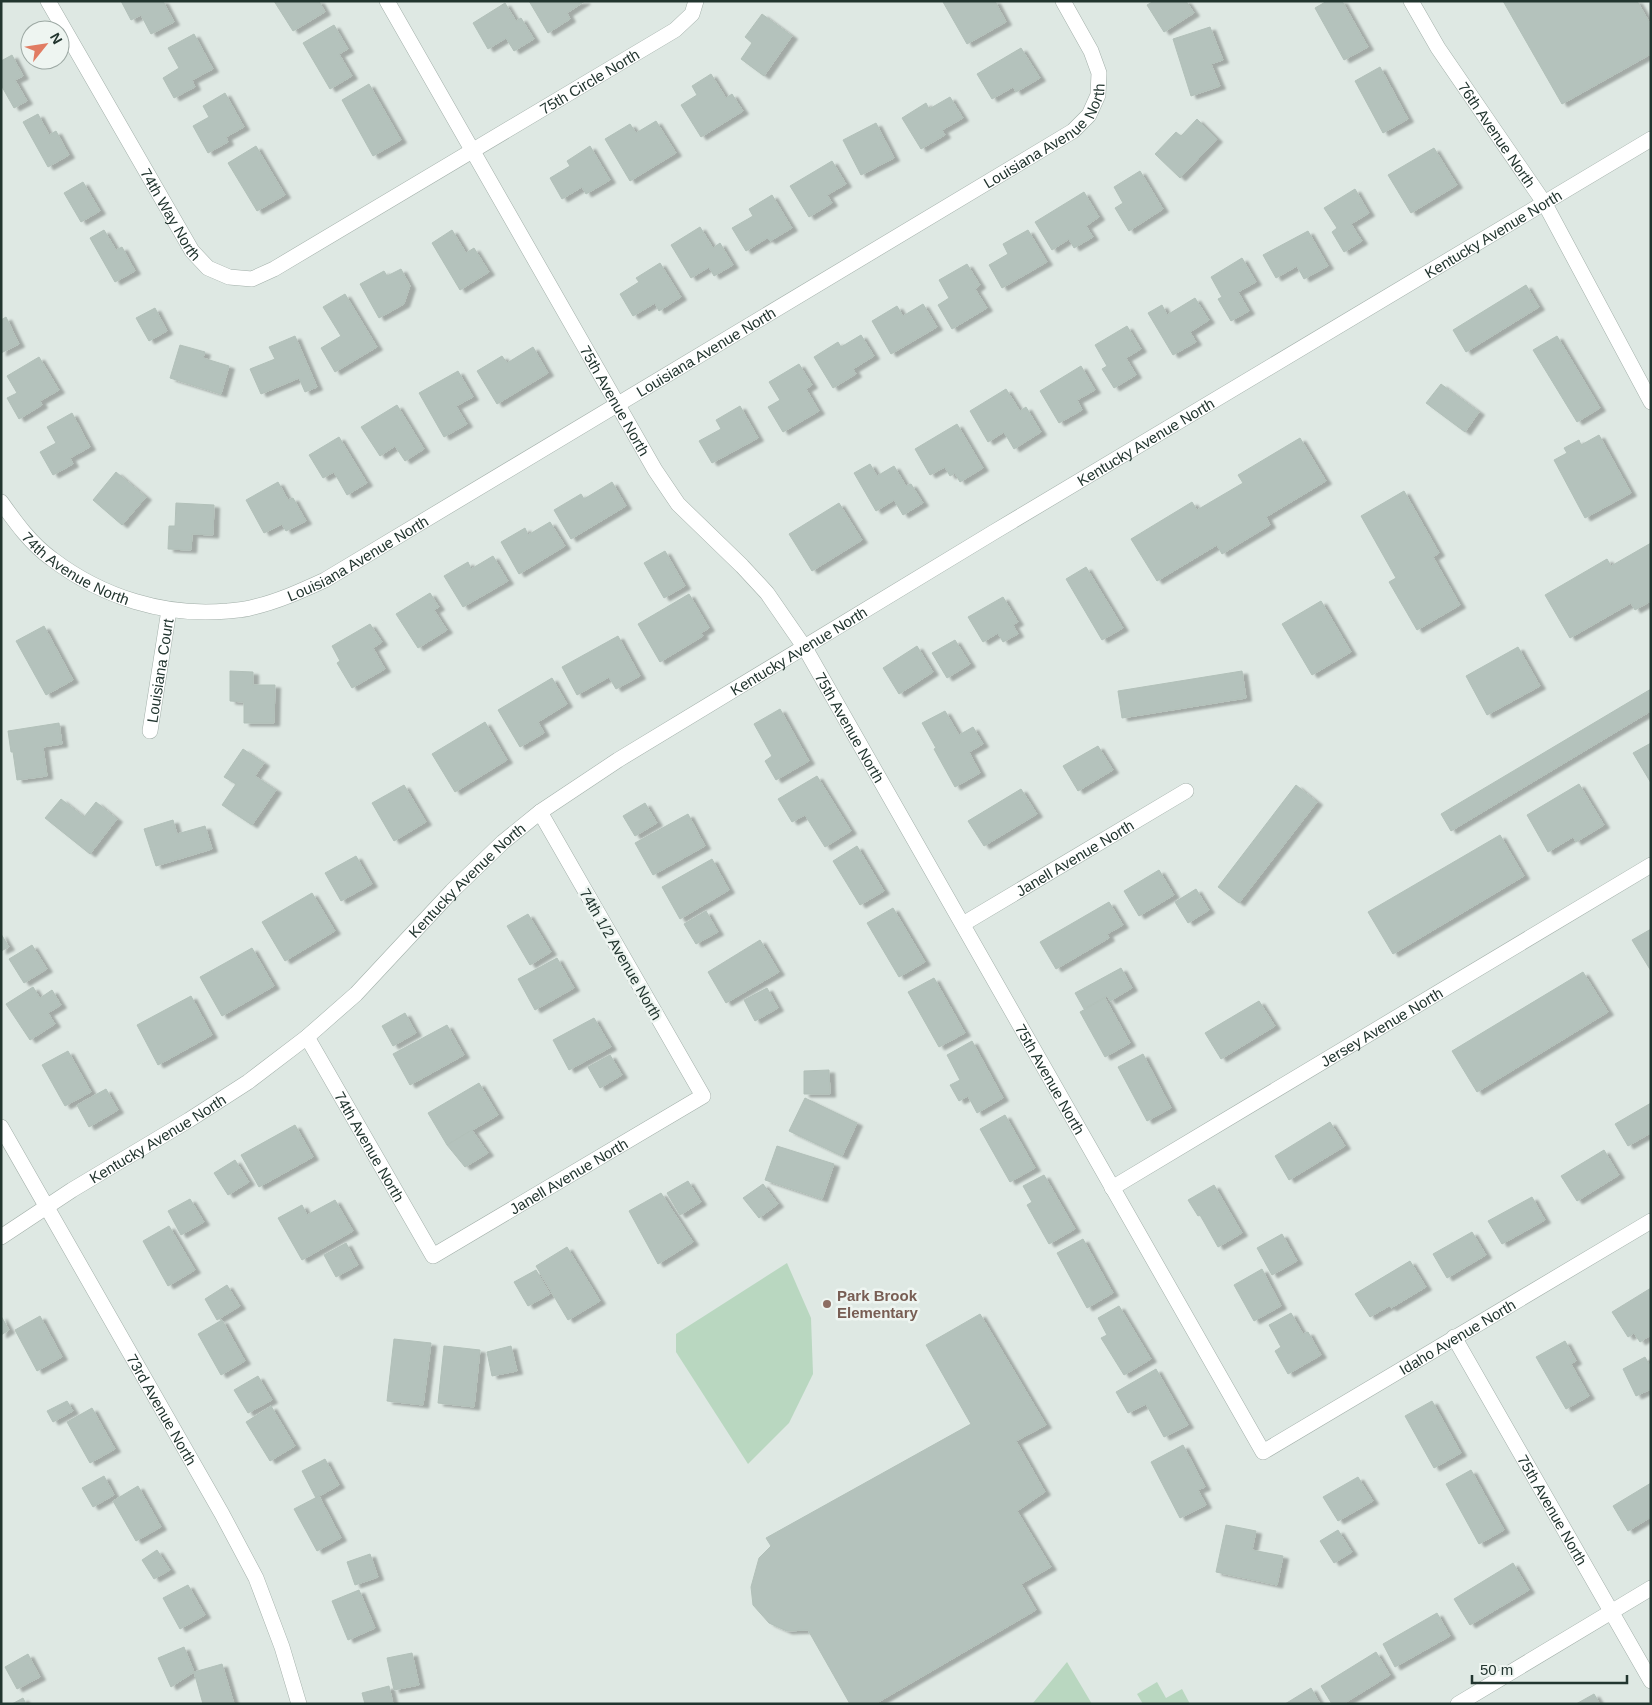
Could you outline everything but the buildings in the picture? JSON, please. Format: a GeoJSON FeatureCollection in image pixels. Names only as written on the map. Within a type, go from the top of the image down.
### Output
{"type":"FeatureCollection","features":[{"type":"Feature","properties":{"kind":"street","name":"74th Way North"},"geometry":{"type":"LineString","coordinates":[[48,1],[192,251],[208,268],[228,277],[252,279],[274,269],[473,152]]}},
{"type":"Feature","properties":{"kind":"street","name":"75th Avenue North"},"geometry":{"type":"LineString","coordinates":[[387,1],[655,470],[678,504],[767,592],[805,648],[1263,1452]]}},
{"type":"Feature","properties":{"kind":"street","name":"75th Circle North"},"geometry":{"type":"LineString","coordinates":[[473,152],[675,30],[692,14],[696,1]]}},
{"type":"Feature","properties":{"kind":"street","name":"Louisiana Avenue North"},"geometry":{"type":"LineString","coordinates":[[169,610],[209,612],[249,609],[288,597],[325,580],[1073,131],[1089,115],[1098,95],[1099,73],[1091,51],[1063,1]]}},
{"type":"Feature","properties":{"kind":"street","name":"76th Avenue North"},"geometry":{"type":"LineString","coordinates":[[1411,1],[1438,48],[1545,204],[1651,402]]}},
{"type":"Feature","properties":{"kind":"street","name":"Kentucky Avenue North"},"geometry":{"type":"LineString","coordinates":[[1,1237],[240,1088],[307,1037],[356,994],[452,891],[503,842],[540,812],[618,760],[994,532],[1651,139]]}},
{"type":"Feature","properties":{"kind":"street","name":"74th Avenue North"},"geometry":{"type":"LineString","coordinates":[[1,502],[20,529],[51,559],[87,582],[127,600],[169,610]]}},
{"type":"Feature","properties":{"kind":"street","name":"Louisiana Court"},"geometry":{"type":"LineString","coordinates":[[150,730],[169,610]]}},
{"type":"Feature","properties":{"kind":"street","name":"Janell Avenue North"},"geometry":{"type":"LineString","coordinates":[[963,924],[1186,791]]}},
{"type":"Feature","properties":{"kind":"street","name":"74th 1/2 Avenue North"},"geometry":{"type":"LineString","coordinates":[[540,812],[703,1096]]}},
{"type":"Feature","properties":{"kind":"street","name":"Jersey Avenue North"},"geometry":{"type":"LineString","coordinates":[[1112,1188],[1651,865]]}},
{"type":"Feature","properties":{"kind":"street","name":"74th Avenue North"},"geometry":{"type":"LineString","coordinates":[[307,1037],[434,1256]]}},
{"type":"Feature","properties":{"kind":"street","name":"Janell Avenue North"},"geometry":{"type":"LineString","coordinates":[[434,1256],[703,1096]]}},
{"type":"Feature","properties":{"kind":"street","name":"73rd Avenue North"},"geometry":{"type":"LineString","coordinates":[[1,1127],[222,1514],[256,1578],[282,1647],[299,1704]]}},
{"type":"Feature","properties":{"kind":"street","name":"Idaho Avenue North"},"geometry":{"type":"LineString","coordinates":[[1263,1452],[1651,1221]]}},
{"type":"Feature","properties":{"kind":"street","name":"75th Avenue North"},"geometry":{"type":"LineString","coordinates":[[1454,1337],[1651,1681]]}},
{"type":"Feature","properties":{"kind":"street"},"geometry":{"type":"LineString","coordinates":[[1458,1704],[1651,1588]]}},
{"type":"Feature","properties":{"kind":"green space"},"geometry":{"type":"Polygon","coordinates":[[[787,1263],[811,1318],[813,1374],[789,1423],[748,1464],[676,1352],[676,1334],[787,1263]]]}},
{"type":"Feature","properties":{"kind":"green space"},"geometry":{"type":"Polygon","coordinates":[[[1067,1662],[1092,1704],[1033,1704],[1033,1703],[1067,1662]]]}},
{"type":"Feature","properties":{"kind":"green space"},"geometry":{"type":"Polygon","coordinates":[[[1157,1682],[1166,1698],[1182,1689],[1190,1704],[1143,1704],[1137,1694],[1157,1682]]]}},
{"type":"Feature","properties":{"kind":"place","name":"Park Brook Elementary"},"geometry":{"type":"Point","coordinates":[827,1304]}}]}
